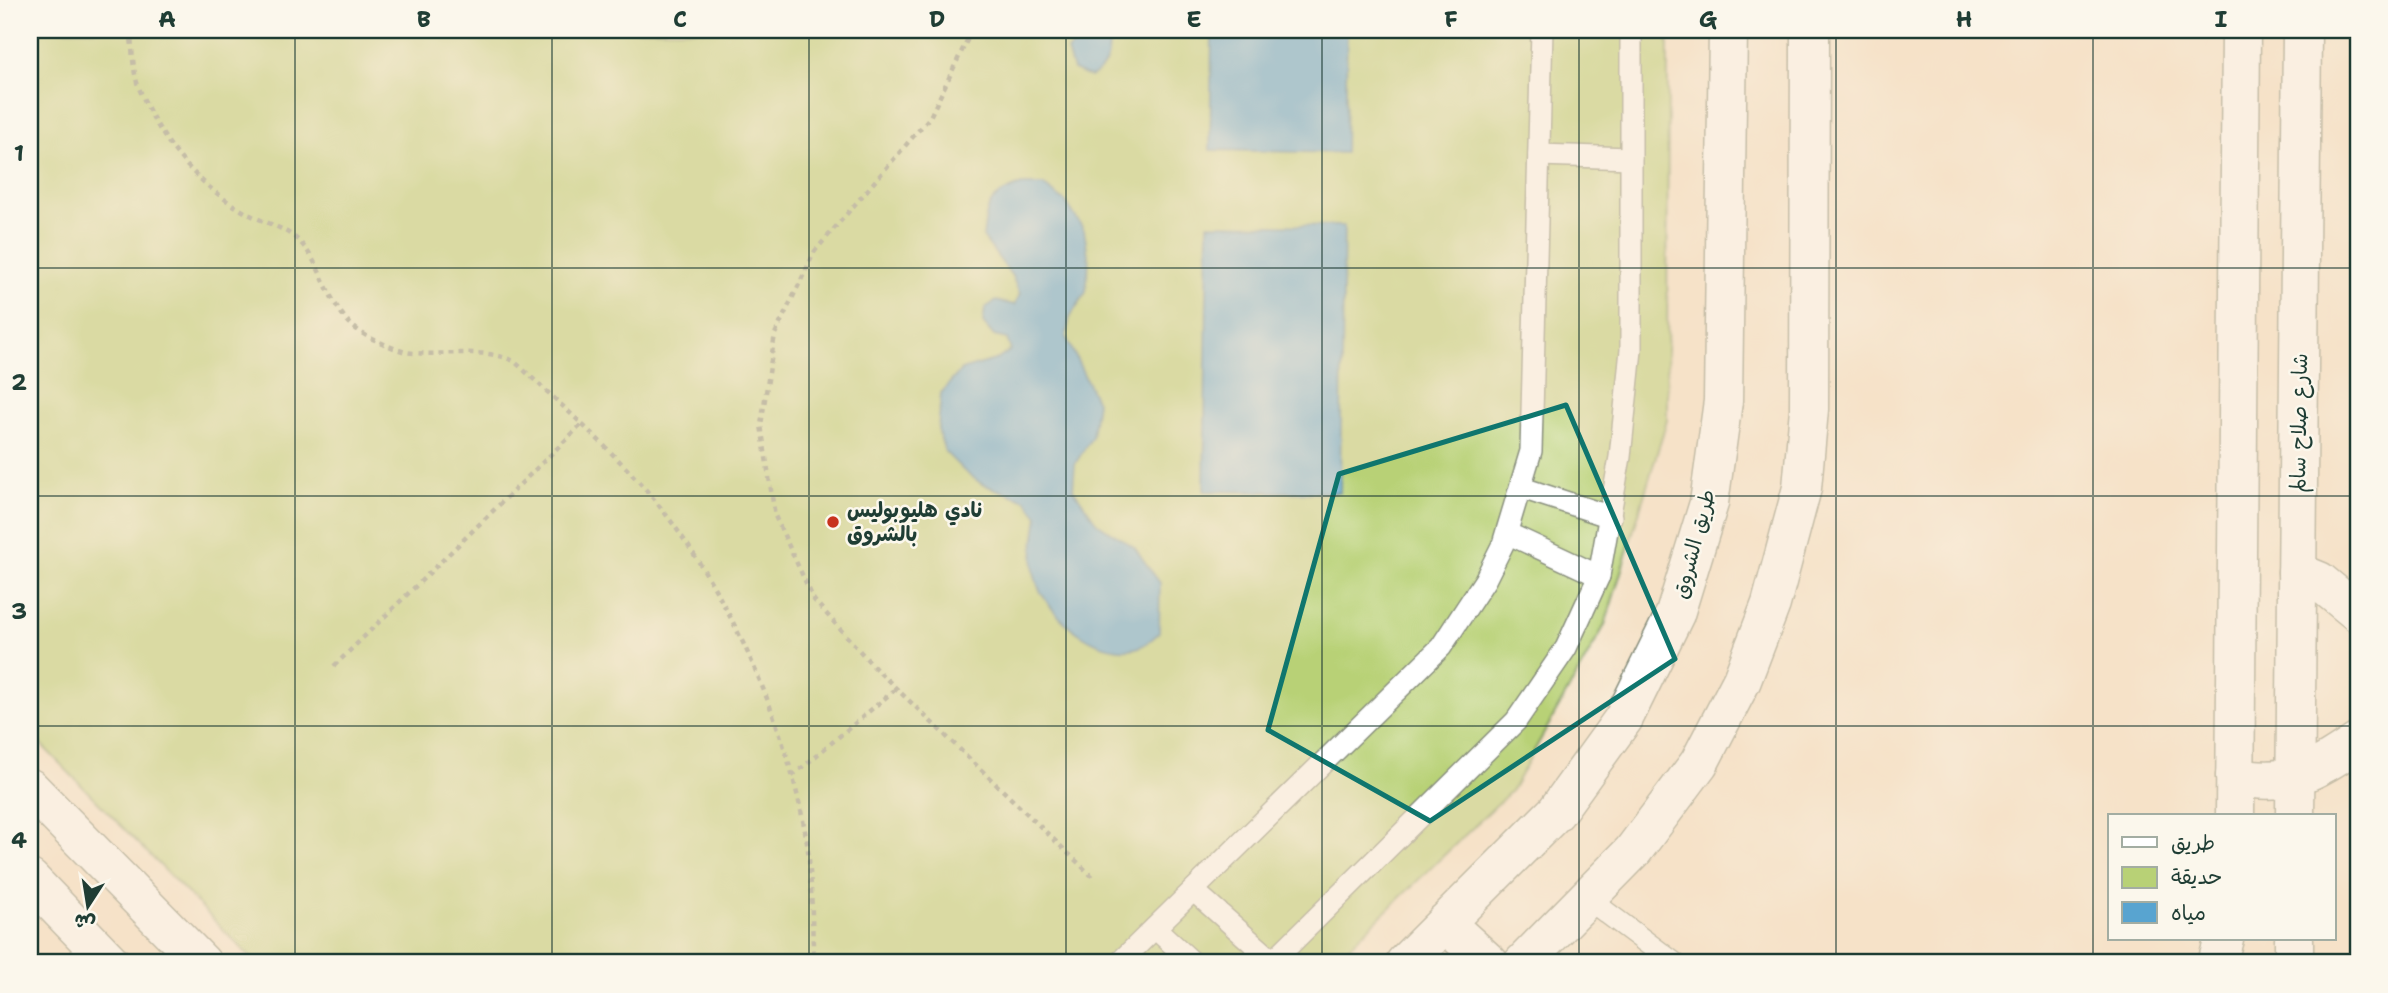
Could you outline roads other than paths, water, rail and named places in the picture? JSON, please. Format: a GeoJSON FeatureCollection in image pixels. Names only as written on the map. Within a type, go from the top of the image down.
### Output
{"type":"FeatureCollection","features":[{"type":"Feature","properties":{"kind":"street","name":"طريق الشروق"},"geometry":{"type":"LineString","coordinates":[[1405,963],[1556,812],[1624,718],[1675,614],[1709,503],[1723,401],[1728,30]]}},
{"type":"Feature","properties":{"kind":"street"},"geometry":{"type":"LineString","coordinates":[[1523,963],[1633,851],[1705,751],[1742,680],[1771,604],[1802,488],[1810,409],[1810,30]]}},
{"type":"Feature","properties":{"kind":"street"},"geometry":{"type":"LineString","coordinates":[[2235,814],[2241,30]]}},
{"type":"Feature","properties":{"kind":"street","name":"شارع صلاح سالم"},"geometry":{"type":"LineString","coordinates":[[2295,814],[2302,30]]}},
{"type":"Feature","properties":{"kind":"street"},"geometry":{"type":"LineString","coordinates":[[2297,572],[2319,581],[2358,612]]}},
{"type":"Feature","properties":{"kind":"street"},"geometry":{"type":"LineString","coordinates":[[2235,776],[2256,780],[2295,778],[2314,770],[2358,742]]}},
{"type":"Feature","properties":{"kind":"street"},"geometry":{"type":"LineString","coordinates":[[30,788],[202,963]]}},
{"type":"Feature","properties":{"kind":"street"},"geometry":{"type":"LineString","coordinates":[[30,879],[111,963]]}},
{"type":"Feature","properties":{"kind":"street"},"geometry":{"type":"LineString","coordinates":[[1445,923],[1489,963]]}},
{"type":"Feature","properties":{"kind":"street"},"geometry":{"type":"LineString","coordinates":[[2217,963],[2224,940]]}},
{"type":"Feature","properties":{"kind":"street"},"geometry":{"type":"LineString","coordinates":[[2233,963],[2234,940]]}},
{"type":"Feature","properties":{"kind":"street"},"geometry":{"type":"LineString","coordinates":[[2294,940],[2294,963]]}},
{"type":"Feature","properties":{"kind":"lane"},"geometry":{"type":"LineString","coordinates":[[1119,963],[1441,647],[1485,580],[1507,533],[1531,450],[1542,30]]}},
{"type":"Feature","properties":{"kind":"lane"},"geometry":{"type":"LineString","coordinates":[[1194,891],[1272,962],[1516,721],[1566,648],[1599,576],[1611,517],[1631,350],[1631,30]]}},
{"type":"Feature","properties":{"kind":"lane"},"geometry":{"type":"LineString","coordinates":[[1539,155],[1631,158]]}},
{"type":"Feature","properties":{"kind":"lane"},"geometry":{"type":"LineString","coordinates":[[1522,488],[1611,517]]}},
{"type":"Feature","properties":{"kind":"lane"},"geometry":{"type":"LineString","coordinates":[[1507,533],[1599,576]]}},
{"type":"Feature","properties":{"kind":"lane"},"geometry":{"type":"LineString","coordinates":[[1587,898],[1674,963]]}},
{"type":"Feature","properties":{"kind":"lane"},"geometry":{"type":"LineString","coordinates":[[1155,928],[1193,963]]}},
{"type":"Feature","properties":{"kind":"water"},"geometry":{"type":"Polygon","coordinates":[[[1089,30],[1109,30],[1109,52],[1105,63],[1090,77],[1073,70],[1067,51],[1089,30]]]}},
{"type":"Feature","properties":{"kind":"water"},"geometry":{"type":"Polygon","coordinates":[[[1212,30],[1347,30],[1345,153],[1210,150],[1212,30]]]}},
{"type":"Feature","properties":{"kind":"water"},"geometry":{"type":"Polygon","coordinates":[[[1022,185],[1043,185],[1066,202],[1084,230],[1089,261],[1086,292],[1070,317],[1066,337],[1097,402],[1092,437],[1075,464],[1073,489],[1097,523],[1134,547],[1160,583],[1159,633],[1139,647],[1121,649],[1106,646],[1092,641],[1065,623],[1045,599],[1035,578],[1033,551],[1038,516],[1026,500],[982,484],[964,471],[945,452],[938,430],[941,393],[961,370],[998,359],[1011,350],[1007,339],[994,336],[983,323],[985,308],[996,301],[1015,305],[1020,294],[1012,276],[983,237],[986,216],[992,202],[1003,193],[1022,185]]]}},
{"type":"Feature","properties":{"kind":"water"},"geometry":{"type":"Polygon","coordinates":[[[1208,224],[1344,226],[1340,493],[1204,491],[1208,224]]]}},
{"type":"Feature","properties":{"kind":"place","name":"نادي هليوبوليس بالشروق"},"geometry":{"type":"Point","coordinates":[833,522]}}]}
